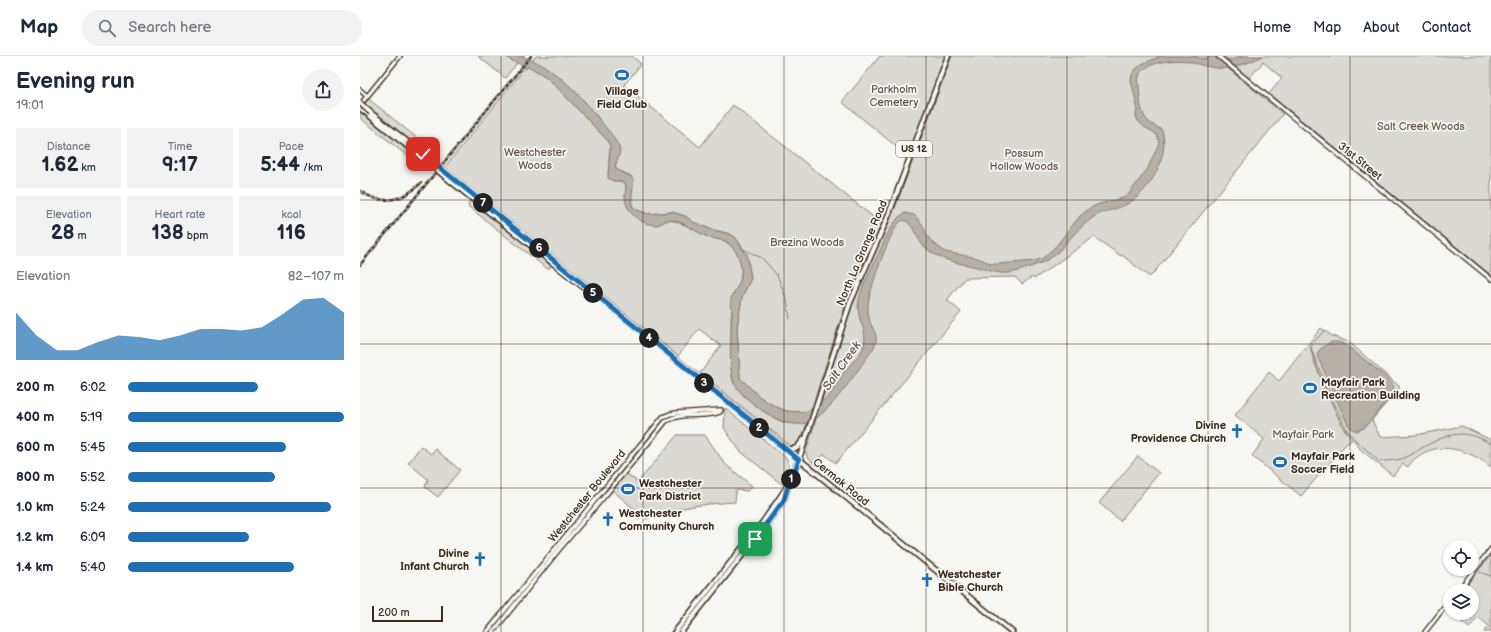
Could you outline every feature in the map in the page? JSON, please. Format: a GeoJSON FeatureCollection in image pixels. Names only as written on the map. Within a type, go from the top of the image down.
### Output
{"type":"FeatureCollection","features":[{"type":"Feature","properties":{"kind":"main road","name":"North La Grange Road"},"geometry":{"type":"LineString","coordinates":[[799,460],[850,303],[887,219],[948,56]]}},
{"type":"Feature","properties":{"kind":"main road","name":"Cermak Road"},"geometry":{"type":"LineString","coordinates":[[360,105],[582,286],[584,286],[1012,632]]}},
{"type":"Feature","properties":{"kind":"main road"},"geometry":{"type":"LineString","coordinates":[[787,450],[797,448],[809,430]]}},
{"type":"Feature","properties":{"kind":"main road","name":"US 12"},"geometry":{"type":"LineString","coordinates":[[681,632],[779,508],[784,500],[799,460]]}},
{"type":"Feature","properties":{"kind":"main road","name":"US 12"},"geometry":{"type":"LineString","coordinates":[[675,632],[762,524],[788,487]]}},
{"type":"Feature","properties":{"kind":"street"},"geometry":{"type":"LineString","coordinates":[[360,105],[400,56]]}},
{"type":"Feature","properties":{"kind":"street","name":"31st Street"},"geometry":{"type":"LineString","coordinates":[[1218,56],[1232,69],[1491,279]]}},
{"type":"Feature","properties":{"kind":"street"},"geometry":{"type":"LineString","coordinates":[[360,90],[367,96]]}},
{"type":"Feature","properties":{"kind":"street","name":"Westchester Boulevard"},"geometry":{"type":"LineString","coordinates":[[487,632],[663,417],[676,413],[721,411],[714,415],[676,416],[666,421],[608,492],[561,546],[493,632]]}},
{"type":"Feature","properties":{"kind":"street"},"geometry":{"type":"LineString","coordinates":[[1464,584],[1491,549]]}},
{"type":"Feature","properties":{"kind":"street"},"geometry":{"type":"LineString","coordinates":[[1425,632],[1443,609]]}},
{"type":"Feature","properties":{"kind":"green space"},"geometry":{"type":"Polygon","coordinates":[[[478,56],[523,56],[505,78],[478,56]]]}},
{"type":"Feature","properties":{"kind":"green space","name":"Brezina Woods"},"geometry":{"type":"Polygon","coordinates":[[[536,56],[632,56],[641,64],[624,85],[700,147],[733,105],[882,224],[849,294],[811,410],[791,412],[772,405],[755,393],[740,378],[737,327],[742,297],[751,278],[747,255],[735,237],[730,234],[710,229],[693,222],[685,216],[672,212],[648,214],[637,210],[632,206],[631,176],[616,169],[615,166],[618,158],[599,119],[578,94],[560,78],[541,65],[532,61],[536,56]]]}},
{"type":"Feature","properties":{"kind":"green space","name":"Parkholm Cemetery"},"geometry":{"type":"Polygon","coordinates":[[[880,56],[946,56],[908,156],[842,102],[880,56]]]}},
{"type":"Feature","properties":{"kind":"green space","name":"Possum Hollow Woods"},"geometry":{"type":"Polygon","coordinates":[[[952,56],[1213,56],[1283,114],[1151,276],[1148,276],[1122,255],[1121,256],[1094,237],[1034,279],[1032,277],[1022,284],[1015,277],[965,278],[947,300],[961,312],[836,463],[824,454],[815,465],[807,457],[806,452],[845,325],[857,292],[895,208],[952,56]]]}},
{"type":"Feature","properties":{"kind":"green space","name":"Salt Creek Woods"},"geometry":{"type":"Polygon","coordinates":[[[1222,56],[1491,56],[1491,275],[1269,94],[1282,78],[1263,62],[1249,78],[1222,56]]]}},
{"type":"Feature","properties":{"kind":"green space","name":"Westchester Woods"},"geometry":{"type":"Polygon","coordinates":[[[530,67],[548,78],[607,140],[610,146],[608,175],[613,181],[621,181],[626,185],[625,196],[636,218],[644,222],[662,223],[667,220],[674,221],[690,227],[707,237],[725,241],[737,252],[742,264],[740,282],[732,296],[731,306],[731,367],[733,382],[744,396],[776,419],[785,423],[807,423],[800,442],[796,447],[791,446],[700,373],[721,346],[699,329],[678,356],[444,168],[525,68],[530,67]]]}},
{"type":"Feature","properties":{"kind":"green space"},"geometry":{"type":"Polygon","coordinates":[[[370,100],[433,151],[436,155],[434,160],[364,104],[370,100]]]}},
{"type":"Feature","properties":{"kind":"green space"},"geometry":{"type":"Polygon","coordinates":[[[360,110],[429,166],[425,169],[421,167],[360,118],[360,110]]]}},
{"type":"Feature","properties":{"kind":"green space"},"geometry":{"type":"Polygon","coordinates":[[[471,200],[551,266],[550,268],[546,268],[469,207],[468,204],[471,200]]]}},
{"type":"Feature","properties":{"kind":"green space","name":"Mayfair Park"},"geometry":{"type":"Polygon","coordinates":[[[1321,328],[1332,336],[1349,342],[1400,387],[1372,420],[1380,437],[1416,435],[1462,426],[1491,440],[1491,467],[1465,452],[1444,448],[1425,452],[1416,458],[1408,467],[1403,464],[1393,476],[1360,449],[1346,428],[1311,348],[1313,358],[1323,384],[1342,426],[1352,440],[1345,445],[1301,496],[1252,456],[1264,439],[1235,415],[1269,372],[1279,381],[1321,328]]]}},
{"type":"Feature","properties":{"kind":"green space"},"geometry":{"type":"Polygon","coordinates":[[[725,408],[786,458],[789,469],[784,486],[740,451],[724,428],[725,408]]]}},
{"type":"Feature","properties":{"kind":"green space"},"geometry":{"type":"Polygon","coordinates":[[[677,435],[705,435],[725,464],[752,486],[748,491],[736,490],[735,502],[690,507],[646,519],[612,490],[625,473],[638,482],[677,435]]]}},
{"type":"Feature","properties":{"kind":"green space"},"geometry":{"type":"Polygon","coordinates":[[[421,446],[431,454],[435,449],[460,470],[438,497],[425,487],[428,479],[408,463],[421,446]]]}},
{"type":"Feature","properties":{"kind":"green space"},"geometry":{"type":"Polygon","coordinates":[[[1138,456],[1159,473],[1120,521],[1099,503],[1138,456]]]}},
{"type":"Feature","properties":{"kind":"green space"},"geometry":{"type":"Polygon","coordinates":[[[1491,555],[1491,632],[1484,632],[1489,626],[1479,618],[1479,584],[1468,584],[1474,576],[1479,576],[1479,570],[1491,555]]]}},
{"type":"Feature","properties":{"kind":"green space"},"geometry":{"type":"Polygon","coordinates":[[[1459,620],[1476,620],[1469,628],[1459,620]]]}},
{"type":"Feature","properties":{"kind":"shaded area","name":"Salt Creek"},"geometry":{"type":"Polygon","coordinates":[[[506,56],[522,56],[543,65],[563,80],[579,95],[612,135],[619,147],[620,152],[615,166],[616,169],[630,176],[634,180],[631,202],[632,206],[637,210],[648,214],[672,212],[685,216],[693,222],[710,229],[730,234],[735,237],[747,255],[751,278],[742,297],[737,327],[740,378],[760,397],[773,405],[786,411],[803,412],[811,410],[828,397],[845,371],[863,348],[865,339],[858,308],[859,299],[864,284],[890,229],[898,218],[905,213],[914,215],[924,227],[926,234],[931,241],[945,252],[978,258],[991,264],[1035,261],[1043,258],[1055,247],[1080,216],[1090,208],[1099,204],[1123,198],[1128,195],[1148,168],[1159,143],[1158,137],[1155,133],[1144,127],[1138,121],[1136,116],[1137,105],[1131,81],[1132,74],[1135,70],[1142,64],[1161,56],[1192,56],[1202,59],[1215,56],[1231,60],[1245,56],[1263,56],[1228,68],[1212,67],[1186,61],[1167,61],[1147,67],[1142,71],[1139,76],[1139,80],[1142,111],[1146,119],[1152,125],[1162,130],[1164,140],[1161,162],[1156,172],[1143,191],[1135,198],[1127,204],[1095,216],[1077,231],[1056,253],[1044,262],[1011,273],[1005,273],[955,262],[934,254],[922,244],[907,222],[904,220],[900,222],[895,228],[885,249],[875,276],[869,299],[868,306],[870,323],[876,336],[873,349],[852,379],[825,411],[816,419],[807,423],[791,424],[775,418],[751,402],[739,391],[733,380],[731,362],[731,300],[740,280],[741,268],[738,255],[733,247],[725,241],[710,238],[679,222],[667,220],[656,225],[651,225],[633,215],[626,203],[626,185],[622,182],[613,181],[608,178],[610,146],[607,140],[548,78],[530,67],[525,68],[510,60],[506,56]]]}},
{"type":"Feature","properties":{"kind":"shaded area"},"geometry":{"type":"Polygon","coordinates":[[[1331,342],[1339,342],[1346,345],[1392,382],[1393,390],[1391,396],[1364,428],[1357,431],[1348,425],[1318,358],[1317,353],[1331,342]]]}},
{"type":"Feature","properties":{"kind":"waterway"},"geometry":{"type":"LineString","coordinates":[[743,249],[762,258],[777,275],[787,300],[790,319]]}},
{"type":"Feature","properties":{"kind":"waterway"},"geometry":{"type":"LineString","coordinates":[[1324,331],[1314,341],[1311,348],[1320,375],[1346,430],[1379,462],[1403,458],[1437,440],[1457,434],[1468,434],[1491,444]]}},
{"type":"Feature","properties":{"kind":"waterway"},"geometry":{"type":"LineString","coordinates":[[1479,572],[1491,576]]}},
{"type":"Feature","properties":{"kind":"railway"},"geometry":{"type":"LineString","coordinates":[[360,265],[531,56]]}},
{"type":"Feature","properties":{"kind":"railway"},"geometry":{"type":"LineString","coordinates":[[360,191],[376,199],[392,199],[407,194],[421,183]]}},
{"type":"Feature","properties":{"kind":"place","name":"Village Field Club"},"geometry":{"type":"Point","coordinates":[622,75]}},
{"type":"Feature","properties":{"kind":"place","name":"Mayfair Park Recreation Building"},"geometry":{"type":"Point","coordinates":[1310,388]}},
{"type":"Feature","properties":{"kind":"place","name":"Divine Providence Church"},"geometry":{"type":"Point","coordinates":[1237,431]}},
{"type":"Feature","properties":{"kind":"place","name":"Mayfair Park Soccer Field"},"geometry":{"type":"Point","coordinates":[1280,462]}},
{"type":"Feature","properties":{"kind":"place","name":"Westchester Park District"},"geometry":{"type":"Point","coordinates":[628,489]}},
{"type":"Feature","properties":{"kind":"place","name":"Westchester Community Church"},"geometry":{"type":"Point","coordinates":[608,519]}},
{"type":"Feature","properties":{"kind":"place","name":"Divine Infant Church"},"geometry":{"type":"Point","coordinates":[480,559]}},
{"type":"Feature","properties":{"kind":"place","name":"Westchester Bible Church"},"geometry":{"type":"Point","coordinates":[927,580]}},
{"type":"Feature","properties":{"kind":"route"},"geometry":{"type":"LineString","coordinates":[[423,154],[799,460],[784,500],[755,539]]}}]}
